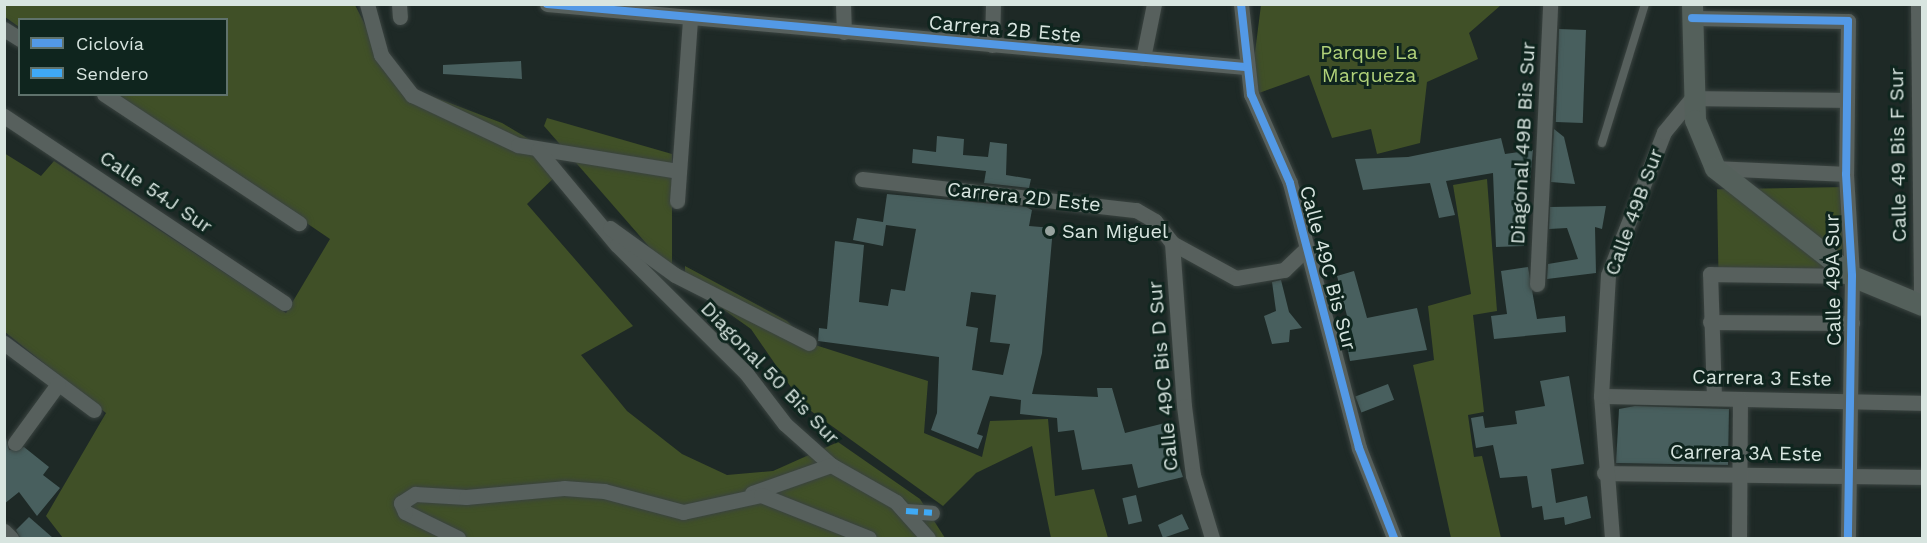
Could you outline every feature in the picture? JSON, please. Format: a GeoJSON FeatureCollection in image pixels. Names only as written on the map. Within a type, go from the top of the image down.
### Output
{"type":"FeatureCollection","features":[{"type":"Feature","properties":{"kind":"street"},"geometry":{"type":"LineString","coordinates":[[367,4],[381,56],[395,78],[432,106],[538,150],[679,171]]}},
{"type":"Feature","properties":{"kind":"street"},"geometry":{"type":"LineString","coordinates":[[843,4],[844,32]]}},
{"type":"Feature","properties":{"kind":"street"},"geometry":{"type":"LineString","coordinates":[[992,45],[993,4]]}},
{"type":"Feature","properties":{"kind":"street"},"geometry":{"type":"LineString","coordinates":[[1143,58],[1154,4]]}},
{"type":"Feature","properties":{"kind":"street","name":"Calle 49C Bis Sur"},"geometry":{"type":"LineString","coordinates":[[1241,4],[1245,67],[1257,112],[1290,183],[1304,251],[1359,448],[1394,538]]}},
{"type":"Feature","properties":{"kind":"street","name":"Diagonal 49B Bis Sur"},"geometry":{"type":"LineString","coordinates":[[1537,284],[1550,4]]}},
{"type":"Feature","properties":{"kind":"street","name":"Calle 49 Bis F Sur"},"geometry":{"type":"LineString","coordinates":[[1918,4],[1922,305]]}},
{"type":"Feature","properties":{"kind":"street","name":"Carrera 2B Este"},"geometry":{"type":"LineString","coordinates":[[548,5],[1245,67]]}},
{"type":"Feature","properties":{"kind":"street"},"geometry":{"type":"LineString","coordinates":[[1692,11],[1692,98],[1701,145],[1715,168],[1852,276],[1922,305]]}},
{"type":"Feature","properties":{"kind":"street","name":"Calle 49A Sur"},"geometry":{"type":"LineString","coordinates":[[1692,11],[1848,21],[1845,174],[1852,276],[1848,538]]}},
{"type":"Feature","properties":{"kind":"street"},"geometry":{"type":"LineString","coordinates":[[677,201],[690,18]]}},
{"type":"Feature","properties":{"kind":"street"},"geometry":{"type":"LineString","coordinates":[[4,29],[18,38]]}},
{"type":"Feature","properties":{"kind":"street"},"geometry":{"type":"LineString","coordinates":[[107,96],[299,223]]}},
{"type":"Feature","properties":{"kind":"street"},"geometry":{"type":"LineString","coordinates":[[1692,98],[1847,100]]}},
{"type":"Feature","properties":{"kind":"street","name":"Calle 49B Sur"},"geometry":{"type":"LineString","coordinates":[[1612,538],[1604,473],[1601,396],[1608,275],[1646,169],[1664,132],[1692,98]]}},
{"type":"Feature","properties":{"kind":"street","name":"Calle 54J Sur"},"geometry":{"type":"LineString","coordinates":[[4,116],[284,303]]}},
{"type":"Feature","properties":{"kind":"street"},"geometry":{"type":"LineString","coordinates":[[538,150],[602,222],[675,275],[809,343]]}},
{"type":"Feature","properties":{"kind":"street"},"geometry":{"type":"LineString","coordinates":[[1715,168],[1845,174]]}},
{"type":"Feature","properties":{"kind":"street","name":"Carrera 2D Este"},"geometry":{"type":"LineString","coordinates":[[862,179],[1098,202],[1146,214],[1172,243],[1236,278],[1277,273],[1304,251]]}},
{"type":"Feature","properties":{"kind":"street","name":"Diagonal 50 Bis Sur"},"geometry":{"type":"LineString","coordinates":[[602,222],[668,298],[728,354],[785,424],[831,465],[906,511]]}},
{"type":"Feature","properties":{"kind":"street","name":"Calle 49C Bis D Sur"},"geometry":{"type":"LineString","coordinates":[[1172,243],[1184,406],[1193,475],[1212,538]]}},
{"type":"Feature","properties":{"kind":"street"},"geometry":{"type":"LineString","coordinates":[[1714,398],[1710,274],[1852,276]]}},
{"type":"Feature","properties":{"kind":"street"},"geometry":{"type":"LineString","coordinates":[[1710,322],[1852,323]]}},
{"type":"Feature","properties":{"kind":"street"},"geometry":{"type":"LineString","coordinates":[[4,343],[94,410]]}},
{"type":"Feature","properties":{"kind":"street"},"geometry":{"type":"LineString","coordinates":[[15,443],[58,384]]}},
{"type":"Feature","properties":{"kind":"street","name":"Carrera 3 Este"},"geometry":{"type":"LineString","coordinates":[[1601,396],[1923,403]]}},
{"type":"Feature","properties":{"kind":"street"},"geometry":{"type":"LineString","coordinates":[[1739,538],[1740,399]]}},
{"type":"Feature","properties":{"kind":"street"},"geometry":{"type":"LineString","coordinates":[[458,538],[405,512],[401,503],[415,494],[466,497],[564,488],[604,491],[683,512],[722,508],[743,496],[831,465]]}},
{"type":"Feature","properties":{"kind":"street","name":"Carrera 3A Este"},"geometry":{"type":"LineString","coordinates":[[1604,473],[1923,477]]}},
{"type":"Feature","properties":{"kind":"street"},"geometry":{"type":"LineString","coordinates":[[743,496],[766,496],[869,538]]}},
{"type":"Feature","properties":{"kind":"street"},"geometry":{"type":"LineString","coordinates":[[906,511],[932,513]]}},
{"type":"Feature","properties":{"kind":"street"},"geometry":{"type":"LineString","coordinates":[[906,511],[928,538]]}},
{"type":"Feature","properties":{"kind":"street"},"geometry":{"type":"LineString","coordinates":[[4,531],[11,538]]}},
{"type":"Feature","properties":{"kind":"lane"},"geometry":{"type":"LineString","coordinates":[[1602,143],[1644,4]]}},
{"type":"Feature","properties":{"kind":"green space"},"geometry":{"type":"Polygon","coordinates":[[[5,5],[355,5],[375,44],[413,89],[502,123],[532,141],[562,170],[527,204],[633,326],[581,355],[627,411],[682,454],[727,475],[773,471],[838,442],[920,499],[945,538],[63,538],[46,516],[106,413],[5,332],[4,153],[41,176],[54,161],[286,313],[330,239],[120,96],[228,96],[228,18],[18,18],[18,26],[5,17],[5,5]]]}},
{"type":"Feature","properties":{"kind":"green space","name":"Parque La Marqueza"},"geometry":{"type":"Polygon","coordinates":[[[1261,5],[1501,5],[1469,33],[1478,59],[1427,82],[1420,143],[1377,154],[1371,129],[1332,138],[1309,75],[1259,93],[1254,60],[1261,5]]]}},
{"type":"Feature","properties":{"kind":"green space"},"geometry":{"type":"Polygon","coordinates":[[[547,118],[672,154],[672,273],[544,126],[547,118]]]}},
{"type":"Feature","properties":{"kind":"green space"},"geometry":{"type":"Polygon","coordinates":[[[1487,179],[1497,311],[1473,315],[1484,412],[1468,415],[1474,457],[1482,456],[1501,538],[1451,538],[1413,365],[1434,360],[1428,306],[1471,294],[1453,185],[1487,179]]]}},
{"type":"Feature","properties":{"kind":"green space"},"geometry":{"type":"Polygon","coordinates":[[[1845,187],[1846,268],[1718,270],[1717,189],[1845,187]]]}},
{"type":"Feature","properties":{"kind":"green space"},"geometry":{"type":"Polygon","coordinates":[[[685,266],[787,321],[809,343],[928,381],[924,433],[982,457],[990,421],[1048,419],[1055,496],[1094,489],[1108,538],[1051,538],[1032,446],[976,473],[943,506],[804,406],[751,329],[685,282],[685,266]]]}},
{"type":"Feature","properties":{"kind":"building"},"geometry":{"type":"Polygon","coordinates":[[[1559,29],[1586,30],[1583,123],[1556,122],[1559,29]]]}},
{"type":"Feature","properties":{"kind":"building"},"geometry":{"type":"Polygon","coordinates":[[[521,61],[522,79],[443,74],[443,65],[521,61]]]}},
{"type":"Feature","properties":{"kind":"building"},"geometry":{"type":"Polygon","coordinates":[[[1554,129],[1564,137],[1575,184],[1551,182],[1554,129]]]}},
{"type":"Feature","properties":{"kind":"building"},"geometry":{"type":"Polygon","coordinates":[[[937,136],[964,139],[963,155],[988,157],[990,142],[1007,144],[1006,175],[1031,179],[1029,188],[984,183],[986,171],[912,163],[913,149],[936,152],[937,136]]]}},
{"type":"Feature","properties":{"kind":"building"},"geometry":{"type":"Polygon","coordinates":[[[1501,138],[1505,154],[1533,150],[1524,246],[1496,247],[1493,173],[1446,181],[1455,215],[1439,218],[1430,183],[1363,190],[1355,159],[1408,157],[1501,138]]]}},
{"type":"Feature","properties":{"kind":"building"},"geometry":{"type":"Polygon","coordinates":[[[887,194],[1026,207],[1032,210],[1029,226],[1053,228],[1042,353],[1032,394],[1098,397],[1097,388],[1112,388],[1125,433],[1165,423],[1183,477],[1138,488],[1132,464],[1082,470],[1074,430],[1058,432],[1057,418],[1020,414],[1021,400],[990,396],[977,434],[983,436],[978,449],[931,430],[937,413],[939,357],[818,341],[819,328],[827,329],[835,241],[864,245],[859,302],[888,306],[891,289],[905,291],[916,229],[886,225],[883,246],[853,240],[857,218],[883,222],[887,194]],[[971,292],[966,326],[978,328],[972,370],[1003,375],[1010,344],[990,342],[996,295],[971,292]]]}},
{"type":"Feature","properties":{"kind":"building"},"geometry":{"type":"Polygon","coordinates":[[[1606,206],[1602,229],[1595,227],[1596,273],[1547,279],[1548,264],[1578,259],[1567,228],[1549,229],[1550,207],[1606,206]]]}},
{"type":"Feature","properties":{"kind":"building"},"geometry":{"type":"Polygon","coordinates":[[[1328,242],[1333,257],[1322,261],[1317,246],[1328,242]]]}},
{"type":"Feature","properties":{"kind":"building"},"geometry":{"type":"Polygon","coordinates":[[[1528,267],[1537,319],[1565,316],[1566,332],[1494,339],[1491,316],[1507,314],[1501,271],[1528,267]]]}},
{"type":"Feature","properties":{"kind":"building"},"geometry":{"type":"Polygon","coordinates":[[[1354,271],[1367,318],[1417,308],[1427,350],[1350,361],[1343,326],[1349,324],[1337,276],[1354,271]]]}},
{"type":"Feature","properties":{"kind":"building"},"geometry":{"type":"Polygon","coordinates":[[[1281,280],[1289,312],[1302,328],[1290,330],[1289,342],[1272,344],[1264,316],[1276,311],[1272,282],[1281,280]]]}},
{"type":"Feature","properties":{"kind":"building"},"geometry":{"type":"Polygon","coordinates":[[[1569,376],[1584,464],[1551,469],[1556,503],[1587,496],[1591,518],[1565,525],[1564,517],[1544,520],[1542,506],[1532,508],[1527,476],[1500,478],[1493,445],[1476,448],[1471,418],[1483,416],[1485,428],[1517,424],[1515,411],[1545,406],[1540,381],[1569,376]]]}},
{"type":"Feature","properties":{"kind":"building"},"geometry":{"type":"Polygon","coordinates":[[[1388,384],[1394,400],[1361,412],[1355,397],[1388,384]]]}},
{"type":"Feature","properties":{"kind":"building"},"geometry":{"type":"Polygon","coordinates":[[[1635,406],[1729,409],[1728,465],[1616,463],[1619,409],[1635,406]]]}},
{"type":"Feature","properties":{"kind":"building"},"geometry":{"type":"Polygon","coordinates":[[[4,430],[9,450],[24,447],[49,467],[43,475],[60,488],[37,516],[19,492],[4,504],[4,430]]]}},
{"type":"Feature","properties":{"kind":"building"},"geometry":{"type":"Polygon","coordinates":[[[1136,495],[1142,521],[1128,524],[1122,498],[1136,495]]]}},
{"type":"Feature","properties":{"kind":"building"},"geometry":{"type":"Polygon","coordinates":[[[1182,514],[1189,529],[1163,538],[1158,525],[1182,514]]]}},
{"type":"Feature","properties":{"kind":"building"},"geometry":{"type":"Polygon","coordinates":[[[29,517],[53,538],[20,538],[16,530],[29,517]]]}},
{"type":"Feature","properties":{"kind":"marked path"},"geometry":{"type":"LineString","coordinates":[[906,511],[932,513]]}},
{"type":"Feature","properties":{"kind":"cycle path"},"geometry":{"type":"LineString","coordinates":[[547,4],[1245,67]]}},
{"type":"Feature","properties":{"kind":"cycle path"},"geometry":{"type":"LineString","coordinates":[[1241,4],[1251,94],[1290,183],[1359,448],[1394,538]]}},
{"type":"Feature","properties":{"kind":"cycle path"},"geometry":{"type":"LineString","coordinates":[[1692,18],[1848,21],[1846,174],[1852,276],[1848,538]]}},
{"type":"Feature","properties":{"kind":"place","name":"San Miguel"},"geometry":{"type":"Point","coordinates":[1050,231]}}]}
